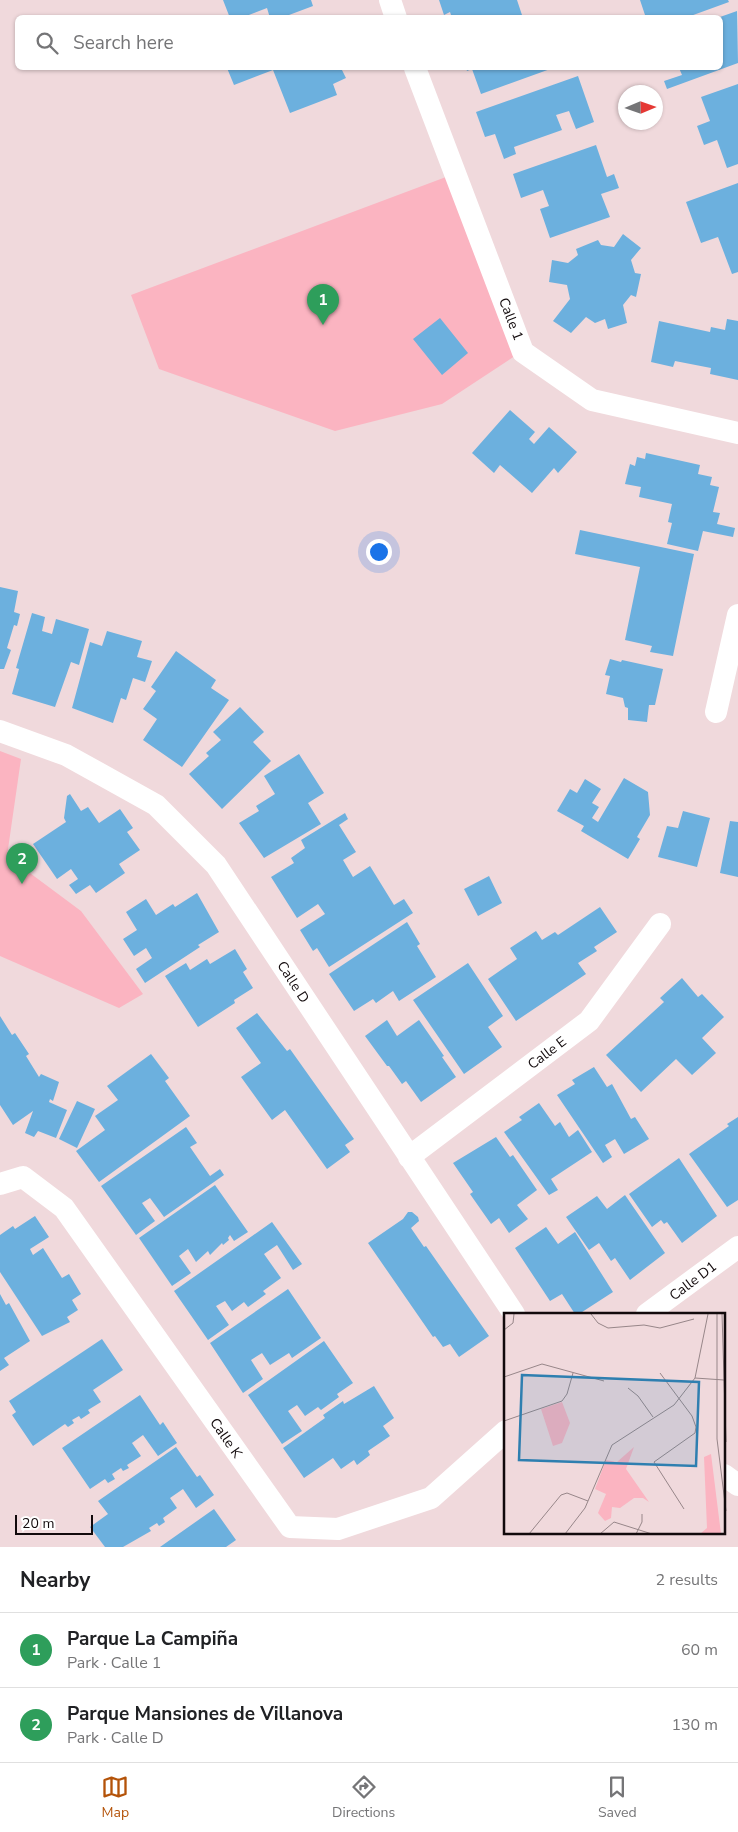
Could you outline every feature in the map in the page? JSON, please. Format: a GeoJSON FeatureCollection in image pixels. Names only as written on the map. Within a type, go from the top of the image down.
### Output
{"type":"FeatureCollection","features":[{"type":"Feature","properties":{"kind":"street"},"geometry":{"type":"LineString","coordinates":[[390,0],[395,15]]}},
{"type":"Feature","properties":{"kind":"street","name":"Calle 1"},"geometry":{"type":"LineString","coordinates":[[416,70],[524,352],[592,400],[738,433]]}},
{"type":"Feature","properties":{"kind":"street"},"geometry":{"type":"LineString","coordinates":[[716,712],[738,615]]}},
{"type":"Feature","properties":{"kind":"street","name":"Calle D"},"geometry":{"type":"LineString","coordinates":[[0,732],[66,755],[156,805],[216,865],[513,1313]]}},
{"type":"Feature","properties":{"kind":"street","name":"Calle E"},"geometry":{"type":"LineString","coordinates":[[409,1157],[589,1021],[660,924]]}},
{"type":"Feature","properties":{"kind":"street","name":"Calle K"},"geometry":{"type":"LineString","coordinates":[[0,1184],[23,1177],[64,1208],[290,1527],[338,1529],[431,1498],[504,1433]]}},
{"type":"Feature","properties":{"kind":"street","name":"Calle D1"},"geometry":{"type":"LineString","coordinates":[[648,1313],[738,1246]]}},
{"type":"Feature","properties":{"kind":"street"},"geometry":{"type":"LineString","coordinates":[[726,1477],[738,1485]]}},
{"type":"Feature","properties":{"kind":"shaded area"},"geometry":{"type":"Polygon","coordinates":[[[446,177],[518,354],[442,404],[335,431],[159,369],[131,295],[446,177]]]}},
{"type":"Feature","properties":{"kind":"shaded area"},"geometry":{"type":"Polygon","coordinates":[[[0,751],[21,759],[7,856],[81,911],[143,994],[119,1008],[0,956],[0,751]]]}},
{"type":"Feature","properties":{"kind":"building"},"geometry":{"type":"Polygon","coordinates":[[[223,0],[311,0],[313,6],[289,15],[269,15],[267,8],[249,15],[229,15],[223,0]]]}},
{"type":"Feature","properties":{"kind":"building"},"geometry":{"type":"Polygon","coordinates":[[[439,0],[517,0],[522,15],[451,15],[450,12],[444,15],[439,0]]]}},
{"type":"Feature","properties":{"kind":"building"},"geometry":{"type":"Polygon","coordinates":[[[640,0],[728,0],[729,2],[693,15],[645,15],[640,0]]]}},
{"type":"Feature","properties":{"kind":"building"},"geometry":{"type":"Polygon","coordinates":[[[737,11],[738,63],[723,68],[723,16],[737,11]]]}},
{"type":"Feature","properties":{"kind":"building"},"geometry":{"type":"Polygon","coordinates":[[[228,70],[273,70],[234,85],[228,70]]]}},
{"type":"Feature","properties":{"kind":"building"},"geometry":{"type":"Polygon","coordinates":[[[273,70],[342,70],[346,78],[333,84],[337,95],[290,113],[273,70]]]}},
{"type":"Feature","properties":{"kind":"building"},"geometry":{"type":"Polygon","coordinates":[[[472,70],[547,70],[481,94],[472,70]]]}},
{"type":"Feature","properties":{"kind":"building"},"geometry":{"type":"Polygon","coordinates":[[[680,70],[719,70],[667,89],[664,81],[682,75],[680,70]]]}},
{"type":"Feature","properties":{"kind":"building"},"geometry":{"type":"Polygon","coordinates":[[[578,76],[594,122],[576,129],[569,111],[556,115],[562,130],[514,147],[516,154],[504,159],[495,134],[485,137],[476,112],[578,76]]]}},
{"type":"Feature","properties":{"kind":"building"},"geometry":{"type":"Polygon","coordinates":[[[738,84],[738,164],[727,168],[717,140],[704,145],[697,126],[710,121],[701,97],[738,84]]]}},
{"type":"Feature","properties":{"kind":"building"},"geometry":{"type":"Polygon","coordinates":[[[596,145],[607,177],[614,174],[619,188],[601,194],[610,217],[550,238],[540,209],[549,206],[543,190],[521,198],[513,174],[596,145]]]}},
{"type":"Feature","properties":{"kind":"building"},"geometry":{"type":"Polygon","coordinates":[[[738,183],[738,272],[732,274],[718,237],[701,243],[686,202],[738,183]]]}},
{"type":"Feature","properties":{"kind":"building"},"geometry":{"type":"Polygon","coordinates":[[[623,234],[641,248],[631,260],[635,273],[641,274],[636,297],[631,295],[623,305],[627,323],[608,329],[605,319],[595,323],[586,317],[571,333],[553,321],[570,299],[567,285],[549,282],[552,260],[568,263],[578,255],[576,249],[598,240],[601,245],[614,247],[623,234]]]}},
{"type":"Feature","properties":{"kind":"building"},"geometry":{"type":"Polygon","coordinates":[[[440,318],[468,353],[442,375],[413,339],[440,318]]]}},
{"type":"Feature","properties":{"kind":"building"},"geometry":{"type":"Polygon","coordinates":[[[727,319],[738,321],[738,380],[710,374],[711,368],[675,361],[673,367],[651,362],[659,321],[710,332],[711,327],[725,330],[727,319]]]}},
{"type":"Feature","properties":{"kind":"building"},"geometry":{"type":"Polygon","coordinates":[[[510,410],[535,432],[529,439],[534,444],[549,427],[577,452],[558,473],[554,468],[532,493],[500,465],[494,473],[472,453],[510,410]]]}},
{"type":"Feature","properties":{"kind":"building"},"geometry":{"type":"Polygon","coordinates":[[[646,453],[700,465],[698,474],[712,477],[710,485],[719,487],[713,512],[720,513],[717,524],[735,528],[733,537],[703,531],[698,551],[667,544],[672,523],[668,522],[672,504],[639,497],[641,487],[625,484],[630,464],[635,466],[637,457],[645,459],[646,453]]]}},
{"type":"Feature","properties":{"kind":"building"},"geometry":{"type":"Polygon","coordinates":[[[580,530],[694,554],[673,656],[650,652],[652,646],[625,640],[640,567],[575,554],[580,530]]]}},
{"type":"Feature","properties":{"kind":"building"},"geometry":{"type":"Polygon","coordinates":[[[0,587],[18,591],[14,612],[20,614],[17,626],[14,625],[7,648],[11,650],[4,669],[0,669],[0,587]]]}},
{"type":"Feature","properties":{"kind":"building"},"geometry":{"type":"Polygon","coordinates":[[[32,613],[45,617],[42,631],[52,634],[56,619],[89,629],[79,665],[71,662],[55,707],[12,694],[19,669],[16,668],[32,613]]]}},
{"type":"Feature","properties":{"kind":"building"},"geometry":{"type":"Polygon","coordinates":[[[107,631],[142,641],[137,657],[152,661],[145,682],[133,678],[126,700],[121,698],[113,723],[72,708],[90,642],[102,646],[107,631]]]}},
{"type":"Feature","properties":{"kind":"building"},"geometry":{"type":"Polygon","coordinates":[[[176,651],[216,680],[211,688],[229,700],[182,767],[143,740],[157,719],[143,709],[156,691],[151,687],[176,651]]]}},
{"type":"Feature","properties":{"kind":"building"},"geometry":{"type":"Polygon","coordinates":[[[610,659],[663,669],[655,705],[649,705],[647,722],[628,720],[628,708],[625,707],[623,698],[606,694],[610,676],[605,675],[610,659]]]}},
{"type":"Feature","properties":{"kind":"building"},"geometry":{"type":"Polygon","coordinates":[[[240,707],[264,732],[253,742],[271,761],[222,809],[189,774],[209,756],[206,753],[221,740],[213,732],[240,707]]]}},
{"type":"Feature","properties":{"kind":"building"},"geometry":{"type":"Polygon","coordinates":[[[299,754],[324,793],[308,803],[321,824],[264,858],[239,823],[259,811],[256,806],[275,794],[264,776],[299,754]]]}},
{"type":"Feature","properties":{"kind":"building"},"geometry":{"type":"Polygon","coordinates":[[[624,778],[648,792],[650,815],[637,837],[640,839],[628,859],[581,831],[584,826],[557,811],[570,789],[577,793],[585,779],[601,789],[592,803],[599,807],[592,818],[598,822],[624,778]]]}},
{"type":"Feature","properties":{"kind":"building"},"geometry":{"type":"Polygon","coordinates":[[[70,794],[81,811],[88,807],[99,823],[120,809],[133,828],[127,832],[140,850],[119,864],[125,873],[96,893],[90,885],[76,894],[69,885],[78,879],[71,869],[57,879],[33,844],[66,822],[64,818],[67,796],[70,794]]]}},
{"type":"Feature","properties":{"kind":"building"},"geometry":{"type":"Polygon","coordinates":[[[683,811],[710,818],[697,867],[658,857],[667,826],[678,828],[683,811]]]}},
{"type":"Feature","properties":{"kind":"building"},"geometry":{"type":"Polygon","coordinates":[[[345,813],[348,819],[339,825],[356,852],[343,860],[353,877],[370,866],[394,905],[404,899],[413,913],[329,967],[317,948],[313,951],[300,930],[325,914],[318,904],[297,918],[271,877],[294,863],[291,858],[305,848],[301,840],[345,813]]]}},
{"type":"Feature","properties":{"kind":"building"},"geometry":{"type":"Polygon","coordinates":[[[730,821],[738,822],[738,877],[720,873],[730,821]]]}},
{"type":"Feature","properties":{"kind":"building"},"geometry":{"type":"Polygon","coordinates":[[[489,876],[502,903],[478,916],[464,889],[489,876]]]}},
{"type":"Feature","properties":{"kind":"building"},"geometry":{"type":"Polygon","coordinates":[[[197,893],[219,932],[198,945],[200,947],[145,983],[136,969],[152,958],[146,948],[134,956],[123,939],[137,930],[126,912],[146,899],[156,915],[173,904],[175,907],[197,893]]]}},
{"type":"Feature","properties":{"kind":"building"},"geometry":{"type":"Polygon","coordinates":[[[600,907],[617,932],[594,947],[597,951],[578,963],[586,974],[516,1021],[488,979],[517,959],[510,948],[536,931],[542,940],[555,932],[558,935],[600,907]]]}},
{"type":"Feature","properties":{"kind":"building"},"geometry":{"type":"Polygon","coordinates":[[[407,922],[420,944],[417,946],[436,977],[399,1001],[393,991],[376,1003],[373,999],[354,1011],[329,974],[407,922]]]}},
{"type":"Feature","properties":{"kind":"building"},"geometry":{"type":"Polygon","coordinates":[[[235,949],[247,969],[243,972],[253,988],[234,1000],[235,1003],[198,1027],[165,976],[186,963],[190,970],[207,959],[210,964],[235,949]]]}},
{"type":"Feature","properties":{"kind":"building"},"geometry":{"type":"Polygon","coordinates":[[[468,963],[503,1016],[488,1027],[502,1047],[464,1074],[413,1000],[468,963]]]}},
{"type":"Feature","properties":{"kind":"building"},"geometry":{"type":"Polygon","coordinates":[[[682,978],[698,997],[702,994],[724,1017],[702,1038],[716,1053],[692,1075],[676,1059],[641,1092],[606,1055],[664,1002],[660,998],[682,978]]]}},
{"type":"Feature","properties":{"kind":"building"},"geometry":{"type":"Polygon","coordinates":[[[257,1013],[287,1051],[290,1049],[354,1139],[345,1145],[350,1152],[327,1169],[285,1110],[272,1120],[241,1077],[261,1063],[236,1028],[257,1013]]]}},
{"type":"Feature","properties":{"kind":"building"},"geometry":{"type":"Polygon","coordinates":[[[0,1016],[12,1035],[15,1033],[29,1054],[26,1056],[39,1077],[41,1074],[59,1082],[53,1101],[50,1099],[49,1102],[67,1110],[56,1138],[38,1131],[34,1137],[25,1133],[33,1111],[13,1125],[0,1105],[0,1016]]]}},
{"type":"Feature","properties":{"kind":"building"},"geometry":{"type":"Polygon","coordinates":[[[387,1020],[397,1036],[419,1020],[456,1077],[421,1102],[406,1081],[402,1084],[365,1036],[387,1020]]]}},
{"type":"Feature","properties":{"kind":"building"},"geometry":{"type":"Polygon","coordinates":[[[151,1054],[169,1078],[165,1081],[190,1116],[99,1182],[76,1151],[105,1130],[95,1116],[118,1100],[107,1086],[151,1054]]]}},
{"type":"Feature","properties":{"kind":"building"},"geometry":{"type":"Polygon","coordinates":[[[594,1067],[607,1087],[612,1084],[631,1119],[635,1117],[649,1139],[624,1154],[615,1139],[605,1145],[612,1157],[603,1163],[557,1095],[575,1084],[572,1080],[594,1067]]]}},
{"type":"Feature","properties":{"kind":"building"},"geometry":{"type":"Polygon","coordinates":[[[77,1101],[95,1109],[77,1148],[59,1139],[77,1101]]]}},
{"type":"Feature","properties":{"kind":"building"},"geometry":{"type":"Polygon","coordinates":[[[539,1103],[555,1126],[560,1122],[569,1137],[578,1130],[592,1152],[551,1179],[558,1190],[549,1195],[504,1132],[522,1120],[519,1117],[539,1103]]]}},
{"type":"Feature","properties":{"kind":"building"},"geometry":{"type":"Polygon","coordinates":[[[738,1117],[738,1200],[727,1207],[689,1154],[729,1126],[727,1124],[738,1117]]]}},
{"type":"Feature","properties":{"kind":"building"},"geometry":{"type":"Polygon","coordinates":[[[186,1127],[197,1143],[190,1147],[210,1176],[220,1169],[224,1175],[164,1217],[150,1198],[142,1203],[155,1221],[136,1235],[101,1186],[186,1127]]]}},
{"type":"Feature","properties":{"kind":"building"},"geometry":{"type":"Polygon","coordinates":[[[496,1137],[510,1157],[513,1155],[537,1190],[517,1205],[528,1219],[509,1233],[499,1218],[491,1224],[470,1194],[473,1192],[453,1163],[496,1137]]]}},
{"type":"Feature","properties":{"kind":"building"},"geometry":{"type":"Polygon","coordinates":[[[679,1158],[717,1216],[682,1243],[667,1222],[664,1224],[661,1220],[652,1227],[629,1194],[679,1158]]]}},
{"type":"Feature","properties":{"kind":"building"},"geometry":{"type":"Polygon","coordinates":[[[215,1185],[248,1232],[234,1241],[230,1235],[229,1240],[223,1245],[222,1243],[210,1255],[208,1251],[196,1262],[188,1249],[179,1256],[191,1273],[172,1286],[139,1238],[215,1185]]]}},
{"type":"Feature","properties":{"kind":"building"},"geometry":{"type":"Polygon","coordinates":[[[625,1195],[665,1253],[630,1280],[615,1258],[611,1261],[599,1243],[589,1250],[566,1217],[597,1196],[607,1209],[625,1195]]]}},
{"type":"Feature","properties":{"kind":"building"},"geometry":{"type":"Polygon","coordinates":[[[408,1212],[412,1212],[418,1217],[419,1221],[411,1228],[424,1247],[426,1246],[489,1336],[459,1357],[450,1344],[443,1347],[435,1336],[433,1337],[368,1243],[403,1219],[408,1212]]]}},
{"type":"Feature","properties":{"kind":"building"},"geometry":{"type":"Polygon","coordinates":[[[35,1216],[49,1237],[30,1249],[33,1255],[43,1248],[62,1278],[69,1274],[81,1294],[72,1300],[78,1310],[67,1317],[70,1322],[42,1336],[0,1272],[0,1235],[13,1226],[15,1229],[35,1216]]]}},
{"type":"Feature","properties":{"kind":"building"},"geometry":{"type":"Polygon","coordinates":[[[272,1222],[302,1264],[293,1270],[277,1245],[264,1254],[281,1278],[263,1291],[266,1294],[248,1307],[244,1302],[232,1311],[225,1301],[216,1306],[229,1325],[208,1340],[174,1291],[272,1222]]]}},
{"type":"Feature","properties":{"kind":"building"},"geometry":{"type":"Polygon","coordinates":[[[546,1227],[558,1244],[575,1232],[613,1292],[581,1313],[574,1313],[562,1294],[550,1301],[515,1248],[546,1227]]]}},
{"type":"Feature","properties":{"kind":"building"},"geometry":{"type":"Polygon","coordinates":[[[288,1289],[321,1338],[292,1358],[289,1353],[270,1365],[262,1353],[251,1360],[263,1379],[243,1393],[210,1343],[288,1289]]]}},
{"type":"Feature","properties":{"kind":"building"},"geometry":{"type":"Polygon","coordinates":[[[0,1294],[6,1305],[9,1303],[30,1341],[4,1358],[9,1365],[0,1371],[0,1294]]]}},
{"type":"Feature","properties":{"kind":"building"},"geometry":{"type":"Polygon","coordinates":[[[102,1339],[123,1370],[93,1390],[101,1402],[88,1410],[90,1413],[81,1419],[79,1416],[72,1420],[74,1423],[68,1427],[65,1424],[33,1446],[12,1415],[16,1412],[9,1401],[102,1339]]]}},
{"type":"Feature","properties":{"kind":"building"},"geometry":{"type":"Polygon","coordinates":[[[324,1341],[353,1383],[337,1394],[339,1397],[321,1410],[318,1407],[305,1416],[297,1405],[288,1411],[302,1431],[282,1444],[248,1395],[324,1341]]]}},
{"type":"Feature","properties":{"kind":"building"},"geometry":{"type":"Polygon","coordinates":[[[374,1386],[394,1418],[383,1426],[390,1436],[368,1451],[370,1455],[357,1465],[354,1460],[341,1469],[333,1458],[304,1478],[283,1448],[325,1418],[323,1415],[343,1401],[344,1404],[374,1386]]]}},
{"type":"Feature","properties":{"kind":"building"},"geometry":{"type":"Polygon","coordinates":[[[140,1395],[160,1425],[163,1422],[177,1443],[158,1456],[143,1435],[132,1443],[141,1456],[127,1465],[129,1468],[123,1471],[121,1468],[112,1474],[115,1479],[108,1483],[105,1479],[90,1489],[62,1448],[140,1395]]]}},
{"type":"Feature","properties":{"kind":"building"},"geometry":{"type":"Polygon","coordinates":[[[176,1447],[197,1477],[200,1475],[214,1495],[196,1508],[183,1489],[170,1498],[177,1508],[163,1518],[165,1522],[159,1526],[157,1523],[149,1528],[151,1531],[123,1547],[105,1547],[90,1527],[108,1514],[98,1501],[176,1447]]]}},
{"type":"Feature","properties":{"kind":"building"},"geometry":{"type":"Polygon","coordinates":[[[214,1509],[236,1540],[226,1547],[160,1547],[214,1509]]]}},
{"type":"Feature","properties":{"kind":"place","name":"Parque La Campiña"},"geometry":{"type":"Point","coordinates":[323,325]}},
{"type":"Feature","properties":{"kind":"place","name":"Parque Mansiones de Villanova"},"geometry":{"type":"Point","coordinates":[22,884]}}]}
